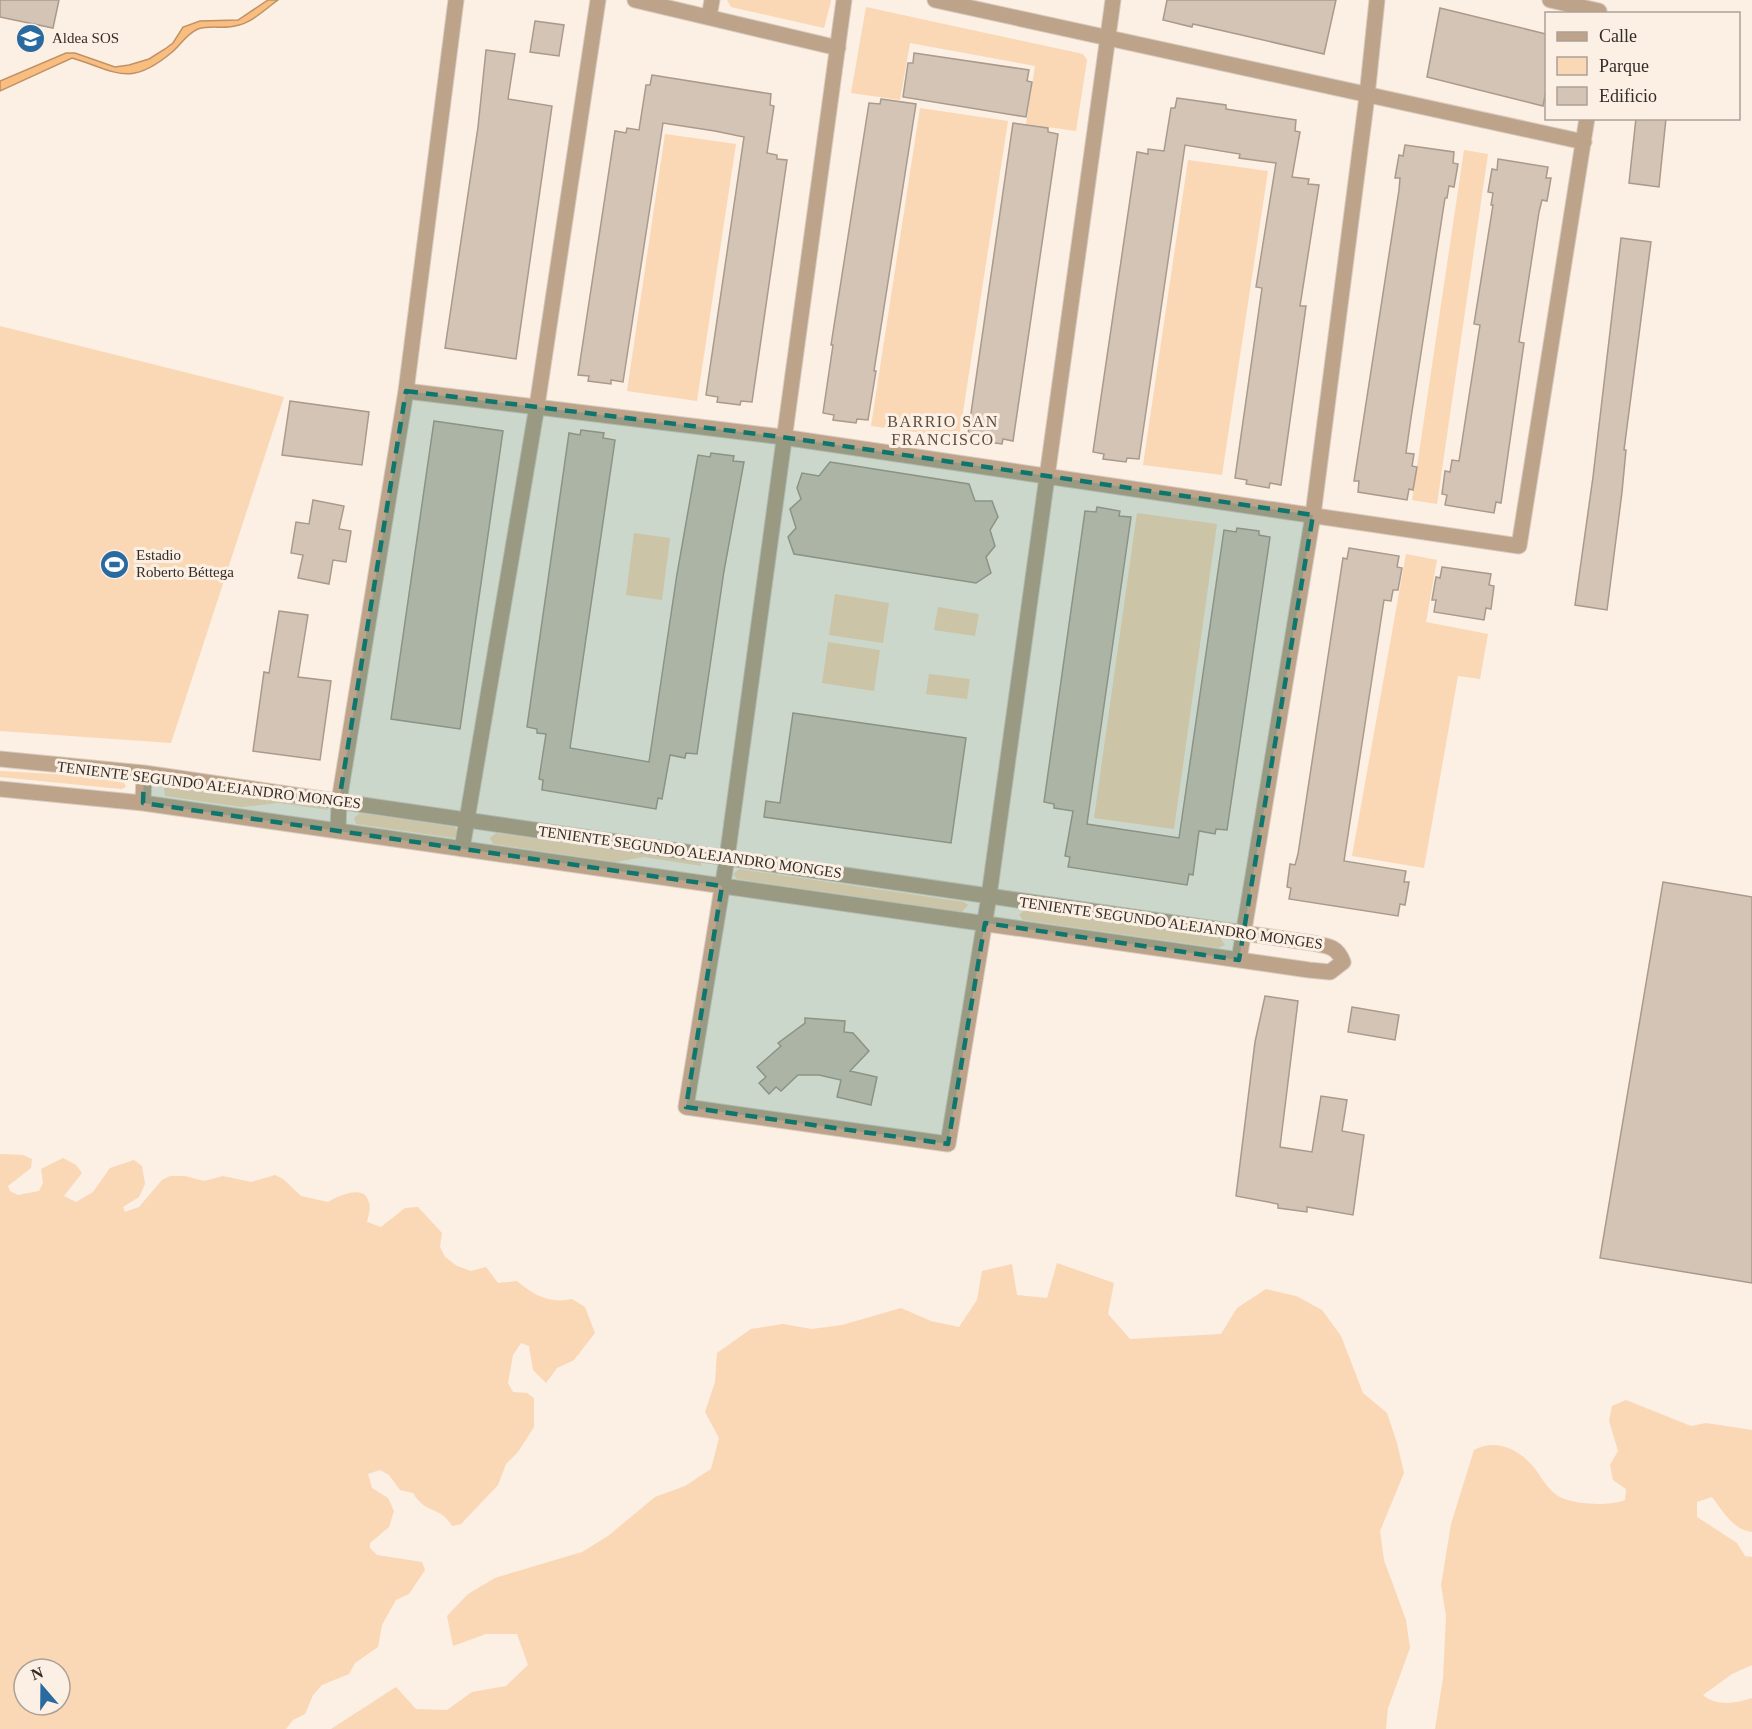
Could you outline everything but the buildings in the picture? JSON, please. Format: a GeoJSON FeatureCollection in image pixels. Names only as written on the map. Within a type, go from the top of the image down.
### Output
{"type":"FeatureCollection","features":[{"type":"Feature","properties":{"kind":"street"},"geometry":{"type":"LineString","coordinates":[[338,831],[339,801],[406,391],[456,0]]}},
{"type":"Feature","properties":{"kind":"street"},"geometry":{"type":"LineString","coordinates":[[462,849],[537,406],[598,0]]}},
{"type":"Feature","properties":{"kind":"street"},"geometry":{"type":"LineString","coordinates":[[635,0],[838,48]]}},
{"type":"Feature","properties":{"kind":"street"},"geometry":{"type":"LineString","coordinates":[[709,17],[712,0]]}},
{"type":"Feature","properties":{"kind":"street"},"geometry":{"type":"LineString","coordinates":[[844,0],[727,858],[686,1107],[948,1144],[989,896],[1113,0]]}},
{"type":"Feature","properties":{"kind":"street"},"geometry":{"type":"LineString","coordinates":[[935,0],[1584,142]]}},
{"type":"Feature","properties":{"kind":"street"},"geometry":{"type":"LineString","coordinates":[[1239,960],[1312,515],[1367,96],[1377,0]]}},
{"type":"Feature","properties":{"kind":"street"},"geometry":{"type":"LineString","coordinates":[[1550,0],[1600,8]]}},
{"type":"Feature","properties":{"kind":"street"},"geometry":{"type":"LineString","coordinates":[[406,391],[783,437],[1519,546],[1587,120]]}},
{"type":"Feature","properties":{"kind":"street","name":"TENIENTE SEGUNDO ALEJANDRO MONGES"},"geometry":{"type":"LineString","coordinates":[[0,759],[144,773],[1332,946],[1340,952],[1343,962],[1330,972],[1309,970],[143,803],[0,789]]}},
{"type":"Feature","properties":{"kind":"street"},"geometry":{"type":"LineString","coordinates":[[143,803],[144,773]]}},
{"type":"Feature","properties":{"kind":"highlighted area"},"geometry":{"type":"Polygon","coordinates":[[[406,391],[782,437],[1313,515],[1239,960],[985,923],[948,1144],[686,1107],[722,886],[143,803],[144,773],[339,801],[406,391]]]}},
{"type":"Feature","properties":{"kind":"green space"},"geometry":{"type":"Polygon","coordinates":[[[727,0],[831,1],[824,28],[731,7],[727,0]]]}},
{"type":"Feature","properties":{"kind":"green space"},"geometry":{"type":"Polygon","coordinates":[[[866,7],[1083,54],[1087,60],[1076,131],[1026,124],[1035,66],[910,43],[900,100],[851,93],[866,7]]]}},
{"type":"Feature","properties":{"kind":"green space"},"geometry":{"type":"Polygon","coordinates":[[[920,108],[1008,121],[959,438],[871,426],[920,108]]]}},
{"type":"Feature","properties":{"kind":"green space"},"geometry":{"type":"Polygon","coordinates":[[[665,134],[736,144],[697,401],[627,391],[665,134]]]}},
{"type":"Feature","properties":{"kind":"green space"},"geometry":{"type":"Polygon","coordinates":[[[1464,150],[1488,154],[1437,504],[1412,500],[1464,150]]]}},
{"type":"Feature","properties":{"kind":"green space"},"geometry":{"type":"Polygon","coordinates":[[[1188,160],[1268,171],[1222,475],[1143,465],[1188,160]]]}},
{"type":"Feature","properties":{"kind":"green space","name":"Estadio Roberto Béttega"},"geometry":{"type":"Polygon","coordinates":[[[0,326],[284,397],[171,743],[0,731],[0,326]]]}},
{"type":"Feature","properties":{"kind":"green space"},"geometry":{"type":"Polygon","coordinates":[[[1137,513],[1217,524],[1174,829],[1094,818],[1137,513]]]}},
{"type":"Feature","properties":{"kind":"green space"},"geometry":{"type":"Polygon","coordinates":[[[634,533],[670,538],[662,600],[626,595],[634,533]]]}},
{"type":"Feature","properties":{"kind":"green space"},"geometry":{"type":"Polygon","coordinates":[[[1406,554],[1437,560],[1426,622],[1488,634],[1480,679],[1458,676],[1424,868],[1352,856],[1406,554]]]}},
{"type":"Feature","properties":{"kind":"green space"},"geometry":{"type":"Polygon","coordinates":[[[835,594],[889,603],[883,643],[829,635],[835,594]]]}},
{"type":"Feature","properties":{"kind":"green space"},"geometry":{"type":"Polygon","coordinates":[[[938,607],[979,614],[975,636],[934,630],[938,607]]]}},
{"type":"Feature","properties":{"kind":"green space"},"geometry":{"type":"Polygon","coordinates":[[[828,642],[880,650],[874,691],[822,683],[828,642]]]}},
{"type":"Feature","properties":{"kind":"green space"},"geometry":{"type":"Polygon","coordinates":[[[929,674],[970,679],[967,699],[926,694],[929,674]]]}},
{"type":"Feature","properties":{"kind":"green space"},"geometry":{"type":"Polygon","coordinates":[[[0,771],[122,778],[126,787],[121,789],[0,777],[0,771]]]}},
{"type":"Feature","properties":{"kind":"green space"},"geometry":{"type":"Polygon","coordinates":[[[169,785],[327,808],[328,810],[279,803],[241,807],[165,796],[164,788],[169,785]]]}},
{"type":"Feature","properties":{"kind":"green space"},"geometry":{"type":"Polygon","coordinates":[[[360,813],[455,827],[458,834],[454,838],[356,824],[354,818],[360,813]]]}},
{"type":"Feature","properties":{"kind":"green space"},"geometry":{"type":"Polygon","coordinates":[[[496,833],[700,862],[702,866],[643,857],[616,862],[493,844],[490,838],[496,833]]]}},
{"type":"Feature","properties":{"kind":"green space"},"geometry":{"type":"Polygon","coordinates":[[[739,869],[964,902],[968,905],[962,912],[737,879],[733,874],[739,869]]]}},
{"type":"Feature","properties":{"kind":"green space"},"geometry":{"type":"Polygon","coordinates":[[[1025,910],[1220,938],[1225,945],[1218,948],[1023,920],[1019,915],[1025,910]]]}},
{"type":"Feature","properties":{"kind":"green space"},"geometry":{"type":"Polygon","coordinates":[[[0,1154],[23,1155],[32,1159],[31,1168],[8,1186],[10,1191],[18,1195],[39,1191],[43,1183],[41,1169],[63,1158],[76,1165],[82,1173],[64,1196],[76,1202],[93,1192],[110,1168],[134,1160],[142,1166],[145,1184],[139,1197],[123,1207],[125,1212],[139,1207],[162,1180],[170,1176],[185,1176],[204,1181],[223,1176],[251,1182],[275,1175],[283,1179],[301,1196],[328,1202],[357,1192],[366,1197],[370,1205],[367,1222],[381,1227],[405,1208],[418,1207],[442,1233],[440,1247],[445,1257],[457,1266],[471,1271],[486,1267],[498,1283],[517,1281],[542,1297],[556,1300],[572,1299],[585,1307],[595,1333],[574,1360],[557,1368],[546,1383],[533,1370],[529,1346],[521,1343],[513,1355],[508,1383],[513,1392],[527,1393],[534,1398],[534,1427],[518,1452],[506,1464],[498,1485],[461,1524],[452,1526],[443,1515],[423,1505],[413,1493],[400,1490],[389,1475],[380,1470],[368,1474],[372,1488],[388,1498],[394,1511],[389,1527],[370,1543],[370,1548],[377,1555],[422,1562],[425,1570],[409,1594],[396,1600],[382,1625],[378,1647],[355,1663],[349,1674],[322,1685],[313,1695],[305,1714],[293,1720],[286,1729],[0,1729],[0,1154]]]}},
{"type":"Feature","properties":{"kind":"green space"},"geometry":{"type":"Polygon","coordinates":[[[1057,1263],[1114,1283],[1108,1314],[1130,1339],[1221,1334],[1237,1308],[1266,1289],[1296,1296],[1322,1310],[1341,1336],[1363,1393],[1387,1413],[1404,1473],[1380,1531],[1384,1560],[1406,1620],[1410,1648],[1388,1708],[1386,1729],[331,1729],[396,1687],[416,1709],[447,1710],[472,1692],[506,1686],[528,1665],[517,1634],[486,1634],[453,1646],[447,1616],[468,1594],[495,1578],[582,1552],[608,1536],[655,1497],[685,1486],[711,1469],[719,1438],[705,1412],[715,1382],[717,1353],[751,1329],[783,1324],[812,1329],[842,1325],[901,1308],[931,1321],[959,1327],[977,1300],[982,1271],[1012,1264],[1017,1295],[1047,1298],[1057,1263]]]}},
{"type":"Feature","properties":{"kind":"green space"},"geometry":{"type":"Polygon","coordinates":[[[1626,1400],[1691,1426],[1706,1423],[1752,1430],[1752,1532],[1734,1524],[1712,1497],[1697,1502],[1697,1517],[1737,1543],[1745,1556],[1752,1557],[1752,1665],[1732,1674],[1703,1695],[1720,1703],[1752,1698],[1752,1729],[1435,1729],[1443,1678],[1446,1616],[1441,1585],[1451,1524],[1474,1450],[1489,1445],[1511,1449],[1525,1458],[1553,1492],[1562,1498],[1585,1503],[1619,1502],[1625,1500],[1626,1489],[1613,1480],[1610,1465],[1618,1451],[1609,1421],[1612,1406],[1626,1400]]]}},
{"type":"Feature","properties":{"kind":"shaded area"},"geometry":{"type":"Polygon","coordinates":[[[268,0],[278,0],[247,22],[230,27],[203,28],[194,31],[171,53],[144,70],[122,74],[72,58],[0,91],[0,81],[66,53],[75,53],[115,67],[149,59],[173,43],[183,27],[200,21],[238,20],[268,0]]]}},
{"type":"Feature","properties":{"kind":"place","name":"Aldea SOS"},"geometry":{"type":"Point","coordinates":[31,38]}},
{"type":"Feature","properties":{"kind":"place","name":"Estadio Roberto Béttega"},"geometry":{"type":"Point","coordinates":[115,564]}},
{"type":"Feature","properties":{"kind":"district","name":"BARRIO SAN FRANCISCO"},"geometry":{"type":"Point","coordinates":[943,430]}}]}
